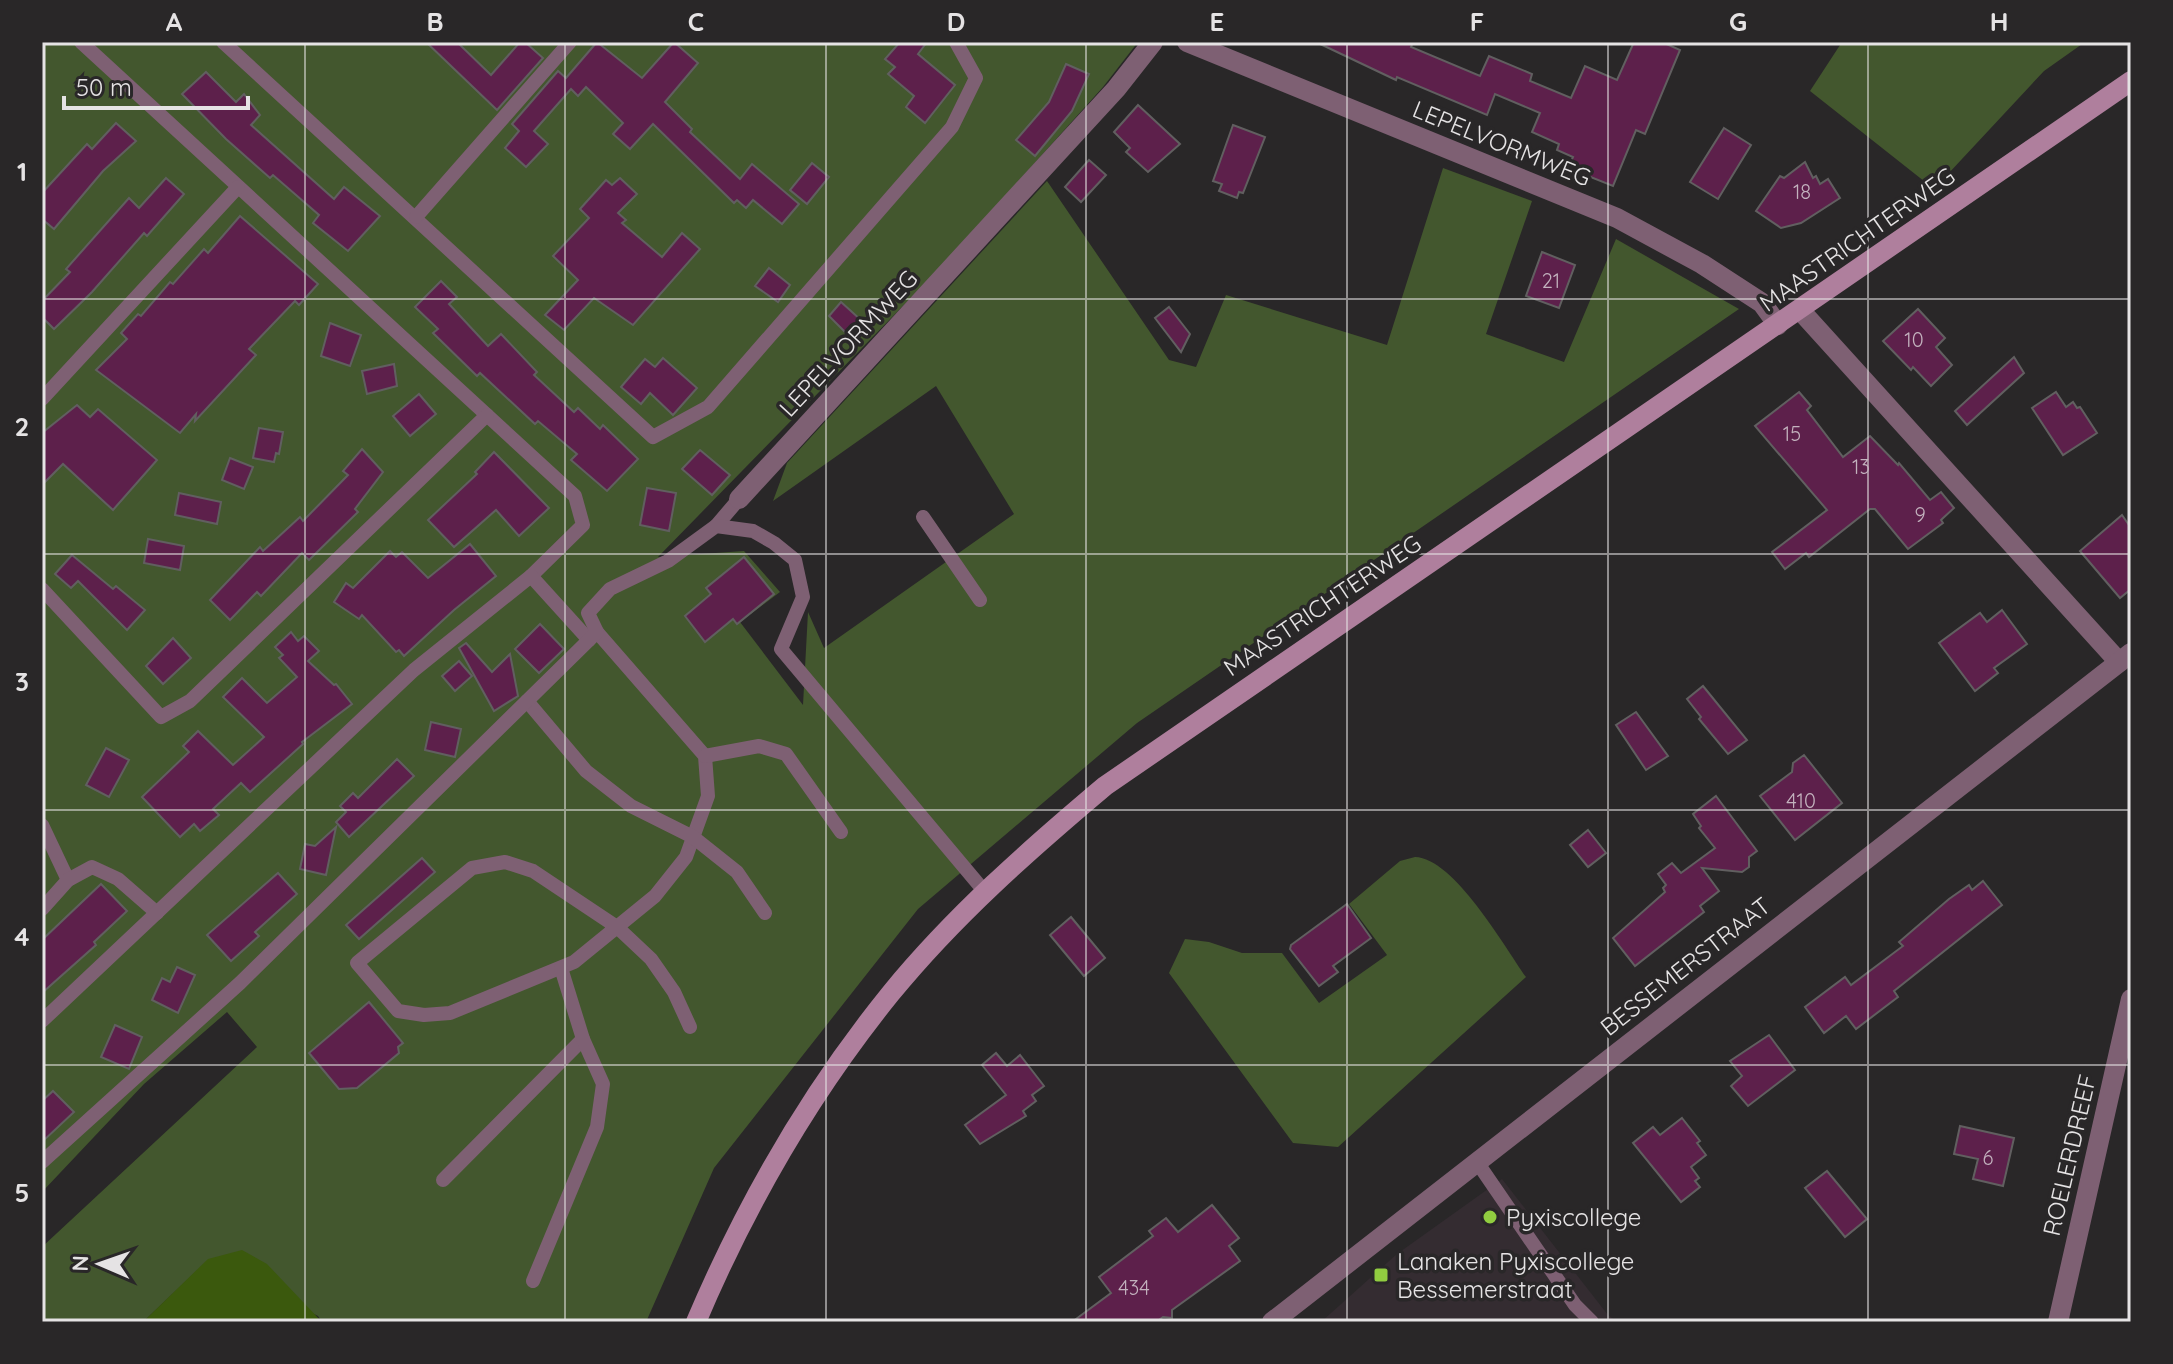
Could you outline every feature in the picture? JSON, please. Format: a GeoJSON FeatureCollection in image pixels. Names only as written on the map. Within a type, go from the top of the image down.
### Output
{"type":"FeatureCollection","features":[{"type":"Feature","properties":{"kind":"main road","name":"MAASTRICHTERWEG"},"geometry":{"type":"LineString","coordinates":[[696,1322],[751,1205],[790,1135],[838,1063],[892,992],[985,892],[1105,786],[2131,81]]}},
{"type":"Feature","properties":{"kind":"street","name":"LEPELVORMWEG"},"geometry":{"type":"LineString","coordinates":[[739,499],[1116,89],[1153,42]]}},
{"type":"Feature","properties":{"kind":"street","name":"LEPELVORMWEG"},"geometry":{"type":"LineString","coordinates":[[1187,42],[1617,218],[1702,264],[1762,303],[1778,325]]}},
{"type":"Feature","properties":{"kind":"street"},"geometry":{"type":"LineString","coordinates":[[1800,310],[2125,657]]}},
{"type":"Feature","properties":{"kind":"street","name":"BESSEMERSTRAAT"},"geometry":{"type":"LineString","coordinates":[[1272,1322],[2125,657]]}},
{"type":"Feature","properties":{"kind":"street","name":"ROELERDREEF"},"geometry":{"type":"LineString","coordinates":[[2058,1322],[2131,999]]}},
{"type":"Feature","properties":{"kind":"lane"},"geometry":{"type":"LineString","coordinates":[[42,1021],[414,670],[531,576],[583,525],[575,496],[81,42]]}},
{"type":"Feature","properties":{"kind":"lane"},"geometry":{"type":"LineString","coordinates":[[223,42],[653,437],[708,407],[952,127],[976,78],[956,42]]}},
{"type":"Feature","properties":{"kind":"lane"},"geometry":{"type":"LineString","coordinates":[[416,217],[570,42]]}},
{"type":"Feature","properties":{"kind":"lane"},"geometry":{"type":"LineString","coordinates":[[42,399],[238,187]]}},
{"type":"Feature","properties":{"kind":"lane"},"geometry":{"type":"LineString","coordinates":[[42,589],[161,717],[190,701],[487,415]]}},
{"type":"Feature","properties":{"kind":"lane"},"geometry":{"type":"LineString","coordinates":[[593,636],[588,613],[610,589],[668,561],[716,526],[739,499]]}},
{"type":"Feature","properties":{"kind":"lane"},"geometry":{"type":"LineString","coordinates":[[923,517],[980,600]]}},
{"type":"Feature","properties":{"kind":"lane"},"geometry":{"type":"LineString","coordinates":[[716,526],[753,531],[795,560],[803,597],[781,649],[985,892]]}},
{"type":"Feature","properties":{"kind":"lane"},"geometry":{"type":"LineString","coordinates":[[531,576],[593,636],[705,756],[708,796],[686,857],[655,896],[617,927],[574,962],[450,1013],[424,1015],[398,1011],[357,963],[472,868],[505,862],[533,871],[617,927],[651,959],[674,992],[690,1027]]}},
{"type":"Feature","properties":{"kind":"lane"},"geometry":{"type":"LineString","coordinates":[[42,1162],[240,983],[593,636]]}},
{"type":"Feature","properties":{"kind":"lane"},"geometry":{"type":"LineString","coordinates":[[527,701],[586,771],[631,806],[693,837],[737,872],[765,913]]}},
{"type":"Feature","properties":{"kind":"lane"},"geometry":{"type":"LineString","coordinates":[[705,756],[759,746],[786,754],[841,832]]}},
{"type":"Feature","properties":{"kind":"lane"},"geometry":{"type":"LineString","coordinates":[[42,825],[68,880]]}},
{"type":"Feature","properties":{"kind":"lane"},"geometry":{"type":"LineString","coordinates":[[42,909],[68,880],[92,867],[118,879],[157,913]]}},
{"type":"Feature","properties":{"kind":"lane"},"geometry":{"type":"LineString","coordinates":[[533,1281],[597,1127],[603,1084],[583,1039],[561,968]]}},
{"type":"Feature","properties":{"kind":"lane"},"geometry":{"type":"LineString","coordinates":[[443,1180],[583,1039]]}},
{"type":"Feature","properties":{"kind":"lane"},"geometry":{"type":"LineString","coordinates":[[1477,1162],[1575,1305],[1592,1322]]}},
{"type":"Feature","properties":{"kind":"shaded area"},"geometry":{"type":"Polygon","coordinates":[[[42,42],[1138,42],[1103,87],[941,267],[658,557],[744,551],[780,592],[740,622],[803,705],[808,612],[824,648],[1014,514],[936,386],[773,501],[787,463],[1047,181],[1169,360],[1196,367],[1226,295],[1387,345],[1443,168],[1532,201],[1486,334],[1564,362],[1616,239],[1739,309],[1137,723],[918,909],[714,1168],[646,1322],[322,1322],[318,1316],[208,1260],[143,1322],[42,1322],[42,1247],[257,1047],[227,1012],[144,1084],[42,1192],[42,42]]]}},
{"type":"Feature","properties":{"kind":"shaded area"},"geometry":{"type":"Polygon","coordinates":[[[1842,42],[2085,42],[2044,71],[1934,189],[1810,91],[1842,42]]]}},
{"type":"Feature","properties":{"kind":"shaded area"},"geometry":{"type":"Polygon","coordinates":[[[1415,857],[1430,861],[1461,887],[1526,977],[1338,1147],[1293,1143],[1169,973],[1185,939],[1209,942],[1242,953],[1282,953],[1319,1003],[1387,955],[1349,904],[1400,861],[1415,857]]]}},
{"type":"Feature","properties":{"kind":"shaded area","name":"Pyxiscollege"},"geometry":{"type":"Polygon","coordinates":[[[1502,1179],[1608,1315],[1617,1322],[1321,1322],[1397,1254],[1502,1179]]]}},
{"type":"Feature","properties":{"kind":"shaded area"},"geometry":{"type":"Polygon","coordinates":[[[242,1250],[267,1264],[322,1322],[143,1322],[208,1259],[242,1250]]]}},
{"type":"Feature","properties":{"kind":"building"},"geometry":{"type":"Polygon","coordinates":[[[426,42],[457,42],[491,75],[520,42],[525,42],[543,58],[497,110],[426,42]]]}},
{"type":"Feature","properties":{"kind":"building"},"geometry":{"type":"Polygon","coordinates":[[[597,42],[642,78],[674,42],[698,63],[665,102],[692,129],[690,132],[740,179],[752,164],[799,204],[782,224],[753,200],[746,208],[737,200],[734,203],[653,124],[630,149],[613,134],[623,123],[586,87],[578,96],[571,89],[534,131],[548,144],[526,167],[505,148],[519,131],[512,124],[558,71],[566,78],[597,42]]]}},
{"type":"Feature","properties":{"kind":"building"},"geometry":{"type":"Polygon","coordinates":[[[900,42],[927,42],[918,54],[955,85],[925,123],[906,107],[914,96],[888,74],[895,67],[885,59],[900,42]]]}},
{"type":"Feature","properties":{"kind":"building"},"geometry":{"type":"Polygon","coordinates":[[[1316,42],[1413,42],[1411,47],[1480,76],[1489,56],[1532,74],[1530,81],[1571,98],[1585,66],[1617,80],[1634,42],[1662,42],[1680,50],[1645,134],[1636,130],[1613,186],[1568,168],[1573,157],[1557,150],[1559,144],[1532,132],[1540,113],[1495,94],[1487,115],[1397,77],[1396,80],[1316,42]]]}},
{"type":"Feature","properties":{"kind":"building"},"geometry":{"type":"Polygon","coordinates":[[[1066,64],[1089,74],[1072,111],[1035,156],[1016,140],[1049,102],[1066,64]]]}},
{"type":"Feature","properties":{"kind":"building"},"geometry":{"type":"Polygon","coordinates":[[[206,72],[236,102],[244,94],[260,115],[251,125],[334,199],[344,187],[380,216],[348,251],[313,223],[319,215],[273,175],[270,178],[182,94],[206,72]]]}},
{"type":"Feature","properties":{"kind":"building"},"geometry":{"type":"Polygon","coordinates":[[[1138,105],[1180,144],[1148,172],[1126,152],[1130,148],[1114,132],[1138,105]]]}},
{"type":"Feature","properties":{"kind":"building"},"geometry":{"type":"Polygon","coordinates":[[[116,123],[136,141],[103,171],[54,229],[42,219],[42,193],[87,144],[92,149],[116,123]]]}},
{"type":"Feature","properties":{"kind":"building"},"geometry":{"type":"Polygon","coordinates":[[[1233,125],[1265,137],[1243,193],[1239,192],[1237,198],[1219,191],[1222,184],[1213,181],[1233,125]]]}},
{"type":"Feature","properties":{"kind":"building"},"geometry":{"type":"Polygon","coordinates":[[[1724,128],[1751,145],[1718,199],[1690,182],[1724,128]]]}},
{"type":"Feature","properties":{"kind":"building"},"geometry":{"type":"Polygon","coordinates":[[[1089,160],[1106,175],[1081,202],[1065,187],[1089,160]]]}},
{"type":"Feature","properties":{"kind":"building"},"geometry":{"type":"Polygon","coordinates":[[[1805,162],[1813,178],[1816,176],[1820,184],[1828,179],[1840,198],[1801,223],[1781,228],[1756,211],[1780,176],[1784,178],[1805,162]]]}},
{"type":"Feature","properties":{"kind":"building"},"geometry":{"type":"Polygon","coordinates":[[[812,163],[829,177],[807,204],[790,190],[812,163]]]}},
{"type":"Feature","properties":{"kind":"building"},"geometry":{"type":"Polygon","coordinates":[[[166,178],[184,194],[147,236],[144,233],[92,292],[54,329],[42,317],[42,301],[70,272],[66,269],[129,198],[139,208],[166,178]]]}},
{"type":"Feature","properties":{"kind":"building"},"geometry":{"type":"Polygon","coordinates":[[[620,178],[637,194],[618,213],[626,220],[622,223],[662,257],[682,233],[700,249],[633,325],[594,298],[564,330],[545,315],[578,280],[553,256],[589,218],[580,209],[606,180],[612,185],[620,178]]]}},
{"type":"Feature","properties":{"kind":"building"},"geometry":{"type":"Polygon","coordinates":[[[240,216],[318,284],[299,305],[295,301],[249,349],[256,355],[180,433],[96,370],[127,339],[121,333],[138,314],[141,316],[204,249],[208,253],[240,216]]]}},
{"type":"Feature","properties":{"kind":"building"},"geometry":{"type":"Polygon","coordinates":[[[1542,252],[1575,265],[1559,308],[1526,296],[1542,252]]]}},
{"type":"Feature","properties":{"kind":"building"},"geometry":{"type":"Polygon","coordinates":[[[769,268],[790,285],[778,302],[755,286],[769,268]]]}},
{"type":"Feature","properties":{"kind":"building"},"geometry":{"type":"Polygon","coordinates":[[[441,281],[457,297],[449,304],[488,346],[501,334],[537,372],[534,375],[574,412],[578,408],[600,429],[603,425],[638,459],[607,491],[571,460],[577,454],[538,421],[535,424],[480,373],[477,376],[433,333],[438,329],[415,307],[441,281]]]}},
{"type":"Feature","properties":{"kind":"building"},"geometry":{"type":"Polygon","coordinates":[[[841,302],[862,321],[848,335],[829,316],[841,302]]]}},
{"type":"Feature","properties":{"kind":"building"},"geometry":{"type":"Polygon","coordinates":[[[1169,307],[1190,334],[1181,352],[1155,318],[1169,307]]]}},
{"type":"Feature","properties":{"kind":"building"},"geometry":{"type":"Polygon","coordinates":[[[1918,309],[1945,338],[1936,347],[1952,365],[1931,386],[1883,341],[1918,309]]]}},
{"type":"Feature","properties":{"kind":"building"},"geometry":{"type":"Polygon","coordinates":[[[330,323],[361,335],[350,366],[321,356],[330,323]]]}},
{"type":"Feature","properties":{"kind":"building"},"geometry":{"type":"Polygon","coordinates":[[[2014,357],[2024,373],[1967,425],[1955,411],[2014,357]]]}},
{"type":"Feature","properties":{"kind":"building"},"geometry":{"type":"Polygon","coordinates":[[[663,358],[697,388],[673,415],[650,393],[641,404],[621,387],[645,359],[655,367],[663,358]]]}},
{"type":"Feature","properties":{"kind":"building"},"geometry":{"type":"Polygon","coordinates":[[[394,364],[397,386],[367,394],[362,371],[394,364]]]}},
{"type":"Feature","properties":{"kind":"building"},"geometry":{"type":"Polygon","coordinates":[[[1799,392],[1811,406],[1807,410],[1843,457],[1870,436],[1899,463],[1930,500],[1941,492],[1954,508],[1941,520],[1943,523],[1908,549],[1875,509],[1870,509],[1809,557],[1806,553],[1785,569],[1772,552],[1827,510],[1755,426],[1799,392]]]}},
{"type":"Feature","properties":{"kind":"building"},"geometry":{"type":"Polygon","coordinates":[[[2056,392],[2066,407],[2073,402],[2077,408],[2080,407],[2097,433],[2063,455],[2032,408],[2056,392]]]}},
{"type":"Feature","properties":{"kind":"building"},"geometry":{"type":"Polygon","coordinates":[[[419,394],[436,414],[410,436],[393,416],[419,394]]]}},
{"type":"Feature","properties":{"kind":"building"},"geometry":{"type":"Polygon","coordinates":[[[77,405],[90,417],[98,409],[157,460],[113,510],[63,464],[42,485],[42,433],[77,405]]]}},
{"type":"Feature","properties":{"kind":"building"},"geometry":{"type":"Polygon","coordinates":[[[259,428],[283,432],[279,454],[276,453],[274,462],[253,458],[259,428]]]}},
{"type":"Feature","properties":{"kind":"building"},"geometry":{"type":"Polygon","coordinates":[[[362,449],[383,472],[355,509],[358,512],[309,560],[302,553],[261,596],[257,592],[230,620],[210,600],[260,547],[263,551],[300,517],[303,521],[348,475],[343,471],[362,449]]]}},
{"type":"Feature","properties":{"kind":"building"},"geometry":{"type":"Polygon","coordinates":[[[700,450],[730,475],[712,495],[682,469],[700,450]]]}},
{"type":"Feature","properties":{"kind":"building"},"geometry":{"type":"Polygon","coordinates":[[[494,452],[549,508],[519,536],[496,510],[454,547],[428,520],[477,474],[475,472],[494,452]]]}},
{"type":"Feature","properties":{"kind":"building"},"geometry":{"type":"Polygon","coordinates":[[[230,458],[253,467],[244,489],[222,480],[230,458]]]}},
{"type":"Feature","properties":{"kind":"building"},"geometry":{"type":"Polygon","coordinates":[[[647,488],[676,493],[669,531],[640,525],[647,488]]]}},
{"type":"Feature","properties":{"kind":"building"},"geometry":{"type":"Polygon","coordinates":[[[179,493],[221,502],[217,524],[175,515],[179,493]]]}},
{"type":"Feature","properties":{"kind":"building"},"geometry":{"type":"Polygon","coordinates":[[[2122,515],[2131,528],[2131,589],[2120,598],[2080,551],[2122,515]]]}},
{"type":"Feature","properties":{"kind":"building"},"geometry":{"type":"Polygon","coordinates":[[[148,539],[184,546],[180,570],[144,563],[148,539]]]}},
{"type":"Feature","properties":{"kind":"building"},"geometry":{"type":"Polygon","coordinates":[[[470,544],[496,576],[404,656],[399,650],[396,652],[362,615],[359,619],[334,602],[346,583],[353,588],[390,551],[396,557],[402,552],[428,578],[470,544]]]}},
{"type":"Feature","properties":{"kind":"building"},"geometry":{"type":"Polygon","coordinates":[[[72,555],[113,589],[116,586],[145,610],[127,630],[78,581],[71,588],[55,574],[72,555]]]}},
{"type":"Feature","properties":{"kind":"building"},"geometry":{"type":"Polygon","coordinates":[[[744,557],[774,594],[737,624],[733,619],[705,642],[685,616],[711,594],[706,588],[744,557]]]}},
{"type":"Feature","properties":{"kind":"building"},"geometry":{"type":"Polygon","coordinates":[[[2002,610],[2027,644],[1994,668],[1998,673],[1975,691],[1939,643],[1980,613],[1987,622],[2002,610]]]}},
{"type":"Feature","properties":{"kind":"building"},"geometry":{"type":"Polygon","coordinates":[[[540,624],[564,649],[539,673],[515,649],[540,624]]]}},
{"type":"Feature","properties":{"kind":"building"},"geometry":{"type":"Polygon","coordinates":[[[291,632],[298,641],[304,636],[319,651],[308,661],[336,684],[352,704],[302,742],[250,792],[241,783],[213,809],[219,815],[200,831],[194,824],[180,837],[142,797],[189,752],[183,746],[198,731],[233,765],[264,737],[223,697],[242,678],[267,703],[297,677],[279,658],[283,655],[275,647],[291,632]]]}},
{"type":"Feature","properties":{"kind":"building"},"geometry":{"type":"Polygon","coordinates":[[[173,638],[191,658],[163,684],[146,666],[173,638]]]}},
{"type":"Feature","properties":{"kind":"building"},"geometry":{"type":"Polygon","coordinates":[[[466,643],[492,672],[510,654],[518,696],[494,711],[459,648],[466,643]]]}},
{"type":"Feature","properties":{"kind":"building"},"geometry":{"type":"Polygon","coordinates":[[[459,661],[472,676],[455,691],[442,676],[459,661]]]}},
{"type":"Feature","properties":{"kind":"building"},"geometry":{"type":"Polygon","coordinates":[[[1703,686],[1747,740],[1728,754],[1687,699],[1703,686]]]}},
{"type":"Feature","properties":{"kind":"building"},"geometry":{"type":"Polygon","coordinates":[[[1636,712],[1668,756],[1646,770],[1616,725],[1636,712]]]}},
{"type":"Feature","properties":{"kind":"building"},"geometry":{"type":"Polygon","coordinates":[[[431,722],[461,729],[455,757],[425,750],[431,722]]]}},
{"type":"Feature","properties":{"kind":"building"},"geometry":{"type":"Polygon","coordinates":[[[106,748],[129,760],[109,797],[86,785],[106,748]]]}},
{"type":"Feature","properties":{"kind":"building"},"geometry":{"type":"Polygon","coordinates":[[[1804,755],[1842,803],[1795,840],[1760,796],[1792,772],[1793,763],[1804,755]]]}},
{"type":"Feature","properties":{"kind":"building"},"geometry":{"type":"Polygon","coordinates":[[[397,759],[414,776],[349,837],[336,822],[346,812],[340,806],[353,793],[358,798],[397,759]]]}},
{"type":"Feature","properties":{"kind":"building"},"geometry":{"type":"Polygon","coordinates":[[[1716,796],[1757,851],[1749,857],[1749,867],[1742,872],[1702,868],[1719,891],[1700,906],[1704,912],[1635,966],[1613,938],[1665,892],[1663,888],[1666,885],[1658,874],[1672,863],[1681,873],[1715,848],[1699,828],[1701,826],[1693,814],[1716,796]]]}},
{"type":"Feature","properties":{"kind":"building"},"geometry":{"type":"Polygon","coordinates":[[[336,827],[326,875],[300,869],[305,844],[315,846],[336,827]]]}},
{"type":"Feature","properties":{"kind":"building"},"geometry":{"type":"Polygon","coordinates":[[[1588,830],[1606,853],[1588,867],[1570,845],[1588,830]]]}},
{"type":"Feature","properties":{"kind":"building"},"geometry":{"type":"Polygon","coordinates":[[[422,858],[435,872],[359,939],[346,925],[422,858]]]}},
{"type":"Feature","properties":{"kind":"building"},"geometry":{"type":"Polygon","coordinates":[[[278,873],[297,894],[255,932],[259,936],[231,961],[207,935],[278,873]]]}},
{"type":"Feature","properties":{"kind":"building"},"geometry":{"type":"Polygon","coordinates":[[[1983,881],[2002,905],[1894,991],[1898,997],[1856,1029],[1846,1016],[1824,1033],[1805,1007],[1845,977],[1851,985],[1903,946],[1899,942],[1949,899],[1969,885],[1972,890],[1983,881]]]}},
{"type":"Feature","properties":{"kind":"building"},"geometry":{"type":"Polygon","coordinates":[[[101,884],[127,911],[94,942],[96,945],[42,993],[42,940],[101,884]]]}},
{"type":"Feature","properties":{"kind":"building"},"geometry":{"type":"Polygon","coordinates":[[[1347,904],[1371,938],[1333,966],[1338,972],[1319,986],[1290,949],[1291,945],[1347,904]]]}},
{"type":"Feature","properties":{"kind":"building"},"geometry":{"type":"Polygon","coordinates":[[[1071,917],[1105,958],[1084,976],[1050,935],[1071,917]]]}},
{"type":"Feature","properties":{"kind":"building"},"geometry":{"type":"Polygon","coordinates":[[[177,967],[195,975],[178,1013],[152,1000],[162,978],[170,982],[177,967]]]}},
{"type":"Feature","properties":{"kind":"building"},"geometry":{"type":"Polygon","coordinates":[[[369,1002],[403,1043],[398,1047],[399,1053],[357,1088],[339,1089],[309,1053],[369,1002]]]}},
{"type":"Feature","properties":{"kind":"building"},"geometry":{"type":"Polygon","coordinates":[[[115,1025],[142,1037],[129,1069],[101,1057],[115,1025]]]}},
{"type":"Feature","properties":{"kind":"building"},"geometry":{"type":"Polygon","coordinates":[[[1769,1035],[1795,1070],[1748,1106],[1731,1086],[1742,1076],[1730,1061],[1769,1035]]]}},
{"type":"Feature","properties":{"kind":"building"},"geometry":{"type":"Polygon","coordinates":[[[996,1053],[1007,1066],[1020,1055],[1044,1086],[1032,1095],[1036,1101],[1023,1111],[1026,1116],[980,1144],[965,1125],[1006,1095],[982,1065],[996,1053]]]}},
{"type":"Feature","properties":{"kind":"building"},"geometry":{"type":"Polygon","coordinates":[[[53,1091],[74,1112],[42,1142],[42,1101],[53,1091]]]}},
{"type":"Feature","properties":{"kind":"building"},"geometry":{"type":"Polygon","coordinates":[[[1682,1118],[1700,1141],[1697,1143],[1706,1155],[1691,1167],[1699,1178],[1695,1181],[1700,1187],[1681,1202],[1633,1143],[1653,1127],[1660,1135],[1682,1118]]]}},
{"type":"Feature","properties":{"kind":"building"},"geometry":{"type":"Polygon","coordinates":[[[1960,1126],[2014,1138],[2003,1186],[1973,1179],[1978,1159],[1954,1154],[1960,1126]]]}},
{"type":"Feature","properties":{"kind":"building"},"geometry":{"type":"Polygon","coordinates":[[[1827,1171],[1867,1219],[1845,1237],[1805,1188],[1827,1171]]]}},
{"type":"Feature","properties":{"kind":"building"},"geometry":{"type":"Polygon","coordinates":[[[1212,1205],[1239,1238],[1229,1246],[1240,1261],[1172,1310],[1172,1318],[1163,1317],[1156,1322],[1072,1322],[1111,1293],[1099,1277],[1153,1236],[1149,1231],[1166,1218],[1178,1232],[1212,1205]]]}},
{"type":"Feature","properties":{"kind":"place","name":"Pyxiscollege"},"geometry":{"type":"Point","coordinates":[1490,1217]}},
{"type":"Feature","properties":{"kind":"place","name":"Lanaken Pyxiscollege Bessemerstraat"},"geometry":{"type":"Point","coordinates":[1381,1275]}}]}
